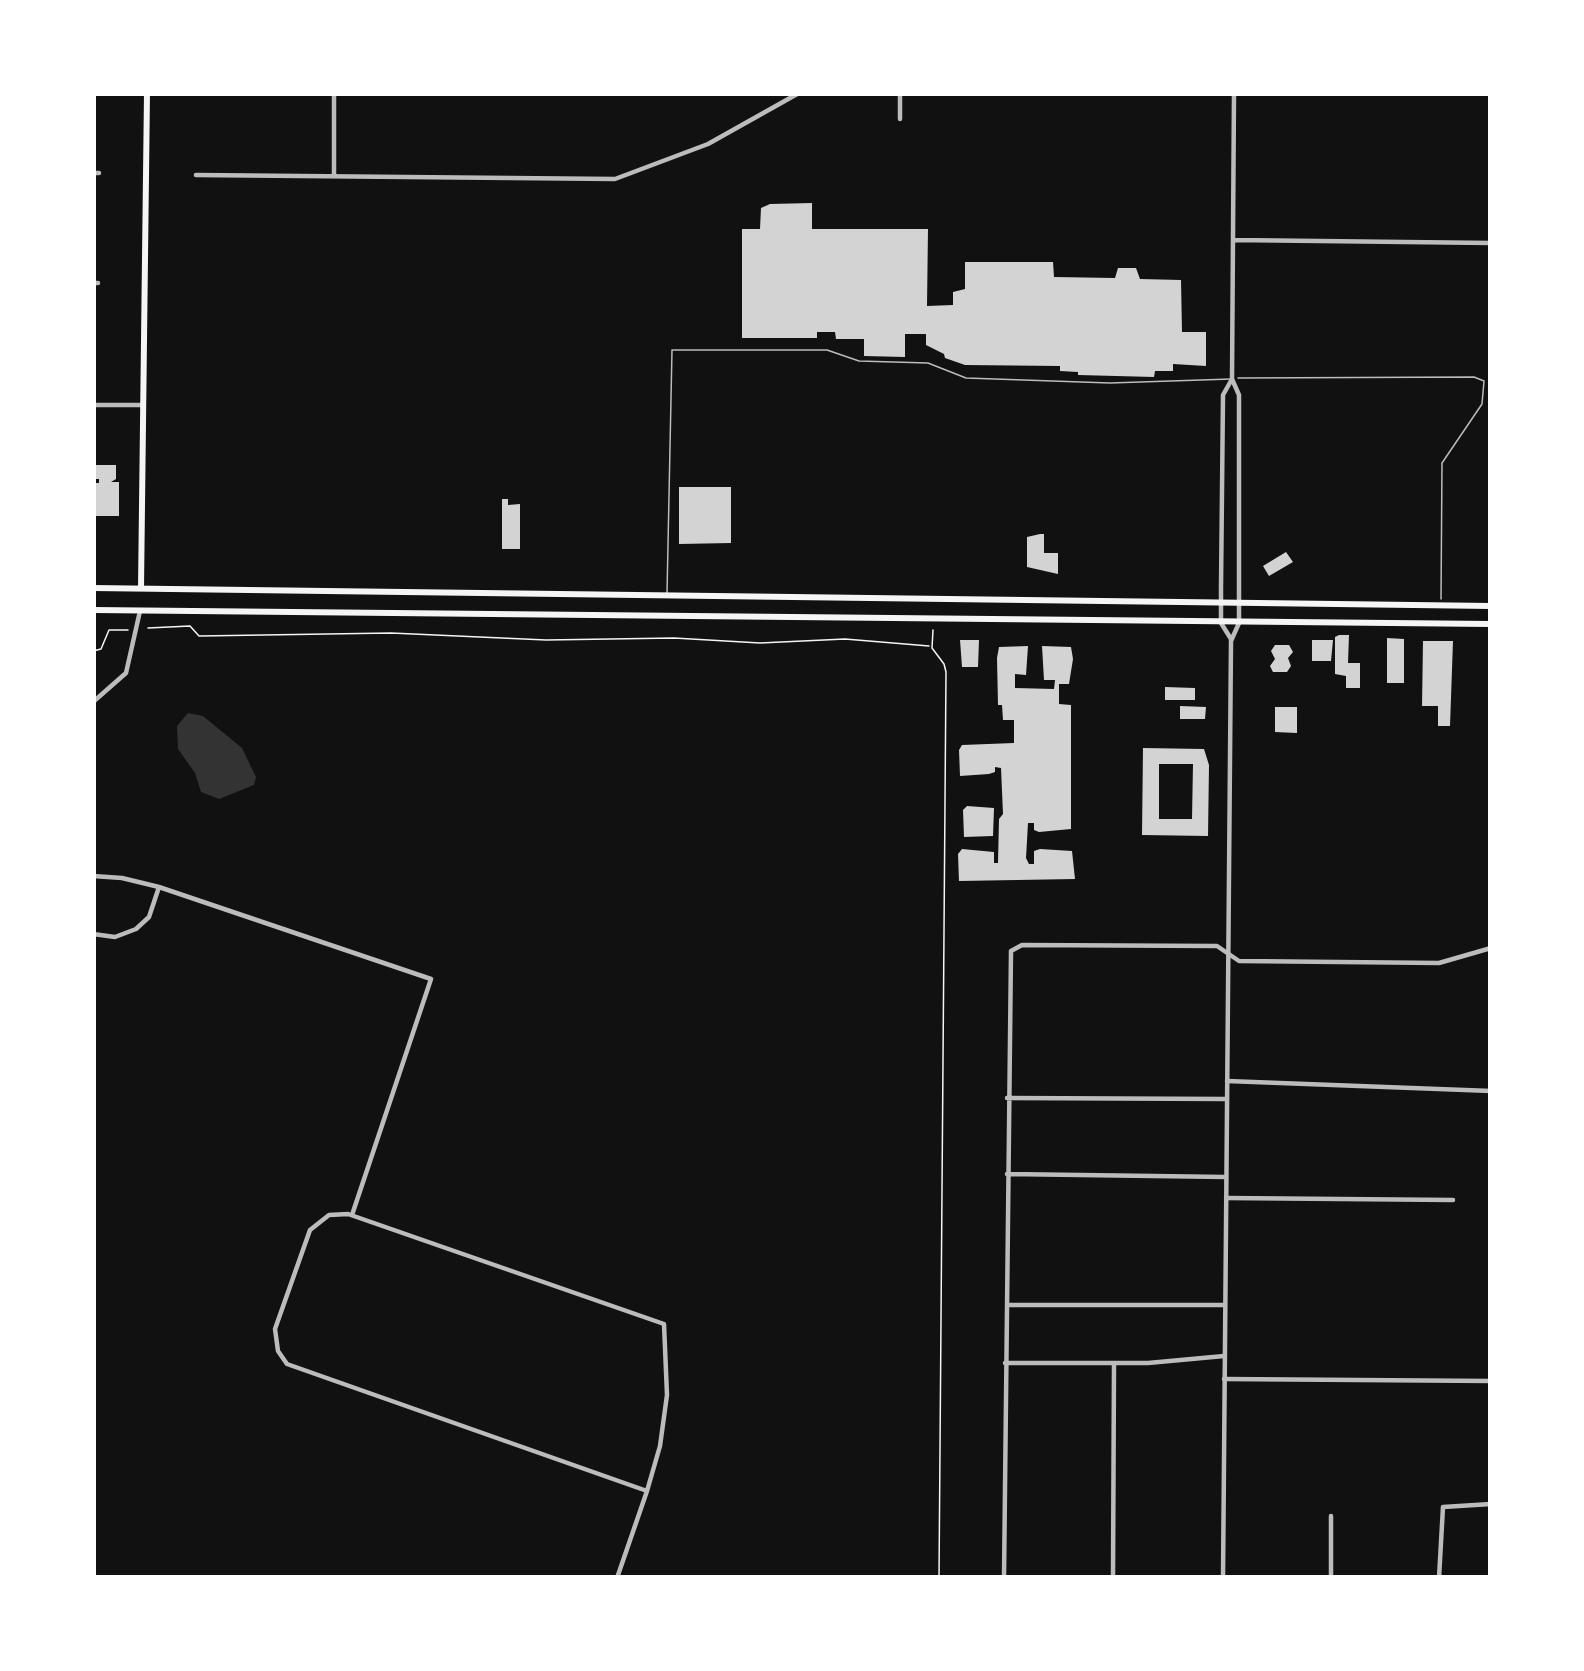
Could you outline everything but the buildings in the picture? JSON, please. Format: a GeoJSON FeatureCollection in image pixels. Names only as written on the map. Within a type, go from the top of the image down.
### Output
{"type":"FeatureCollection","features":[{"type":"Feature","properties":{"kind":"main road"},"geometry":{"type":"LineString","coordinates":[[140,610],[148,93]]}},
{"type":"Feature","properties":{"kind":"main road"},"geometry":{"type":"LineString","coordinates":[[93,588],[1491,605]]}},
{"type":"Feature","properties":{"kind":"main road"},"geometry":{"type":"LineString","coordinates":[[93,610],[1491,624]]}},
{"type":"Feature","properties":{"kind":"street"},"geometry":{"type":"LineString","coordinates":[[334,93],[334,175]]}},
{"type":"Feature","properties":{"kind":"street"},"geometry":{"type":"LineString","coordinates":[[196,176],[615,179],[708,144],[799,93]]}},
{"type":"Feature","properties":{"kind":"street"},"geometry":{"type":"LineString","coordinates":[[900,93],[900,119]]}},
{"type":"Feature","properties":{"kind":"street"},"geometry":{"type":"LineString","coordinates":[[1223,1578],[1231,639],[1239,622],[1239,395],[1232,379],[1234,93]]}},
{"type":"Feature","properties":{"kind":"street"},"geometry":{"type":"LineString","coordinates":[[1233,240],[1491,243]]}},
{"type":"Feature","properties":{"kind":"street"},"geometry":{"type":"LineString","coordinates":[[1231,639],[1221,622],[1221,603],[1223,394],[1232,379]]}},
{"type":"Feature","properties":{"kind":"street"},"geometry":{"type":"LineString","coordinates":[[93,405],[142,405]]}},
{"type":"Feature","properties":{"kind":"street"},"geometry":{"type":"LineString","coordinates":[[93,702],[126,673],[140,610]]}},
{"type":"Feature","properties":{"kind":"street"},"geometry":{"type":"LineString","coordinates":[[93,876],[158,887],[431,979],[352,1215]]}},
{"type":"Feature","properties":{"kind":"street"},"geometry":{"type":"LineString","coordinates":[[93,934],[115,937],[136,929],[148,917],[158,887]]}},
{"type":"Feature","properties":{"kind":"street"},"geometry":{"type":"LineString","coordinates":[[1004,1578],[1011,951],[1022,945],[1216,946],[1239,961],[1439,962],[1491,948]]}},
{"type":"Feature","properties":{"kind":"street"},"geometry":{"type":"LineString","coordinates":[[1227,1081],[1491,1091]]}},
{"type":"Feature","properties":{"kind":"street"},"geometry":{"type":"LineString","coordinates":[[1007,1098],[1227,1099]]}},
{"type":"Feature","properties":{"kind":"street"},"geometry":{"type":"LineString","coordinates":[[1007,1174],[1226,1177]]}},
{"type":"Feature","properties":{"kind":"street"},"geometry":{"type":"LineString","coordinates":[[1226,1198],[1453,1200]]}},
{"type":"Feature","properties":{"kind":"street"},"geometry":{"type":"LineString","coordinates":[[617,1578],[647,1491],[660,1446],[667,1395],[664,1324],[352,1215],[329,1215],[310,1230],[275,1329],[278,1351],[287,1364],[647,1491]]}},
{"type":"Feature","properties":{"kind":"street"},"geometry":{"type":"LineString","coordinates":[[1006,1304],[1225,1305]]}},
{"type":"Feature","properties":{"kind":"street"},"geometry":{"type":"LineString","coordinates":[[1005,1363],[1224,1356]]}},
{"type":"Feature","properties":{"kind":"street"},"geometry":{"type":"LineString","coordinates":[[1113,1578],[1114,1363]]}},
{"type":"Feature","properties":{"kind":"street"},"geometry":{"type":"LineString","coordinates":[[1224,1379],[1491,1381]]}},
{"type":"Feature","properties":{"kind":"street"},"geometry":{"type":"LineString","coordinates":[[1439,1578],[1443,1507],[1491,1504]]}},
{"type":"Feature","properties":{"kind":"street"},"geometry":{"type":"LineString","coordinates":[[1331,1516],[1331,1578]]}},
{"type":"Feature","properties":{"kind":"lane"},"geometry":{"type":"LineString","coordinates":[[667,597],[671,350],[827,350],[860,361],[928,363],[966,378],[1110,383],[1474,377],[1484,381],[1482,404],[1442,463],[1441,605]]}},
{"type":"Feature","properties":{"kind":"path"},"geometry":{"type":"LineString","coordinates":[[155,626],[190,626],[200,636],[392,633],[546,640],[845,640],[932,648]]}},
{"type":"Feature","properties":{"kind":"path"},"geometry":{"type":"LineString","coordinates":[[93,651],[105,644],[109,630],[121,632]]}},
{"type":"Feature","properties":{"kind":"path"},"geometry":{"type":"LineString","coordinates":[[933,630],[932,648],[946,672],[939,1578]]}},
{"type":"Feature","properties":{"kind":"shaded area"},"geometry":{"type":"Polygon","coordinates":[[[188,713],[203,716],[242,748],[256,777],[254,785],[219,799],[201,792],[195,773],[178,749],[177,726],[188,713]]]}}]}
